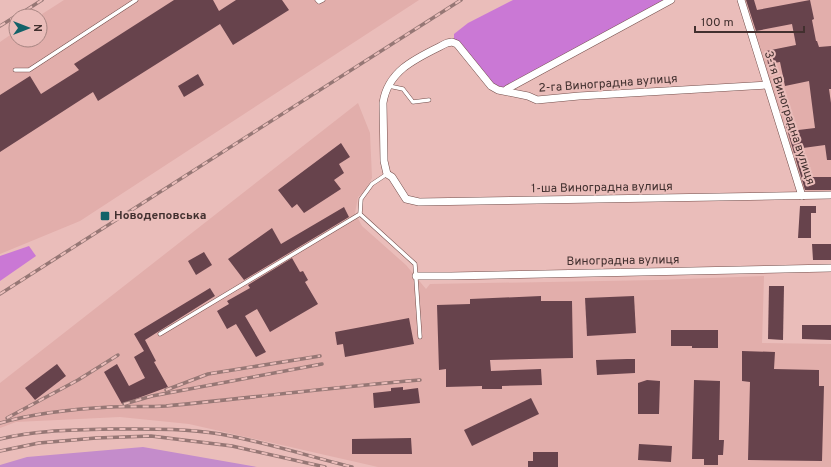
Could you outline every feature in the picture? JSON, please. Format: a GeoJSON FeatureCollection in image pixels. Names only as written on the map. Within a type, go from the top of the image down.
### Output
{"type":"FeatureCollection","features":[{"type":"Feature","properties":{"kind":"street"},"geometry":{"type":"LineString","coordinates":[[507,89],[671,0]]}},
{"type":"Feature","properties":{"kind":"street","name":"3-тя Виноградна вулиця"},"geometry":{"type":"LineString","coordinates":[[741,0],[802,196]]}},
{"type":"Feature","properties":{"kind":"street","name":"2-га Виноградна вулиця"},"geometry":{"type":"LineString","coordinates":[[387,174],[384,161],[383,103],[387,86],[403,67],[449,42],[457,44],[490,86],[498,90],[528,96],[537,100],[579,96],[767,85]]}},
{"type":"Feature","properties":{"kind":"street","name":"1-ша Виноградна вулиця"},"geometry":{"type":"LineString","coordinates":[[387,174],[392,177],[406,200],[419,202],[831,195]]}},
{"type":"Feature","properties":{"kind":"street","name":"Виноградна вулиця"},"geometry":{"type":"LineString","coordinates":[[416,276],[831,268]]}},
{"type":"Feature","properties":{"kind":"lane"},"geometry":{"type":"LineString","coordinates":[[15,70],[29,70],[136,0]]}},
{"type":"Feature","properties":{"kind":"lane"},"geometry":{"type":"LineString","coordinates":[[317,0],[319,2],[323,0]]}},
{"type":"Feature","properties":{"kind":"lane"},"geometry":{"type":"LineString","coordinates":[[387,86],[403,89],[413,102],[429,100]]}},
{"type":"Feature","properties":{"kind":"lane"},"geometry":{"type":"LineString","coordinates":[[360,214],[361,199],[372,184],[387,174]]}},
{"type":"Feature","properties":{"kind":"lane"},"geometry":{"type":"LineString","coordinates":[[360,214],[415,264],[420,337]]}},
{"type":"Feature","properties":{"kind":"lane"},"geometry":{"type":"LineString","coordinates":[[160,334],[360,214]]}},
{"type":"Feature","properties":{"kind":"shaded area"},"geometry":{"type":"Polygon","coordinates":[[[64,0],[419,0],[80,221],[0,254],[0,42],[8,36],[8,48],[48,48],[48,10],[64,0]]]}},
{"type":"Feature","properties":{"kind":"shaded area"},"geometry":{"type":"Polygon","coordinates":[[[513,0],[671,0],[507,89],[489,87],[454,40],[454,34],[468,23],[513,0]]]}},
{"type":"Feature","properties":{"kind":"shaded area"},"geometry":{"type":"Polygon","coordinates":[[[742,0],[831,0],[831,191],[808,191],[803,189],[742,0]]]}},
{"type":"Feature","properties":{"kind":"shaded area"},"geometry":{"type":"Polygon","coordinates":[[[358,103],[370,133],[372,178],[365,191],[358,197],[355,213],[362,226],[406,265],[426,289],[430,284],[657,280],[764,276],[762,343],[831,344],[831,467],[378,467],[189,424],[120,417],[16,422],[0,428],[0,383],[358,103]]]}},
{"type":"Feature","properties":{"kind":"shaded area"},"geometry":{"type":"Polygon","coordinates":[[[29,246],[36,256],[0,281],[0,256],[29,246]]]}},
{"type":"Feature","properties":{"kind":"shaded area"},"geometry":{"type":"Polygon","coordinates":[[[143,447],[257,467],[0,467],[0,465],[27,457],[143,447]]]}},
{"type":"Feature","properties":{"kind":"building"},"geometry":{"type":"Polygon","coordinates":[[[174,0],[213,0],[219,11],[236,0],[282,0],[289,10],[233,45],[220,24],[98,101],[93,92],[0,152],[0,95],[30,76],[41,94],[79,70],[74,64],[174,0]]]}},
{"type":"Feature","properties":{"kind":"building"},"geometry":{"type":"Polygon","coordinates":[[[746,0],[754,0],[757,10],[810,0],[814,19],[812,20],[816,41],[819,47],[831,46],[831,89],[829,89],[831,103],[831,160],[827,160],[825,145],[803,148],[813,177],[831,177],[831,190],[805,190],[786,126],[788,126],[790,131],[815,128],[809,81],[785,86],[780,62],[768,64],[766,51],[796,45],[792,24],[756,31],[746,0]]]}},
{"type":"Feature","properties":{"kind":"building"},"geometry":{"type":"Polygon","coordinates":[[[198,74],[204,85],[184,97],[178,86],[198,74]]]}},
{"type":"Feature","properties":{"kind":"building"},"geometry":{"type":"Polygon","coordinates":[[[341,143],[350,157],[339,164],[344,173],[334,180],[341,189],[304,213],[297,204],[292,208],[278,190],[341,143]]]}},
{"type":"Feature","properties":{"kind":"building"},"geometry":{"type":"Polygon","coordinates":[[[800,206],[816,206],[816,213],[811,213],[811,238],[798,238],[800,206]]]}},
{"type":"Feature","properties":{"kind":"building"},"geometry":{"type":"Polygon","coordinates":[[[344,207],[349,217],[244,280],[228,259],[272,228],[281,244],[344,207]]]}},
{"type":"Feature","properties":{"kind":"building"},"geometry":{"type":"Polygon","coordinates":[[[812,244],[831,244],[831,260],[813,260],[812,244]]]}},
{"type":"Feature","properties":{"kind":"building"},"geometry":{"type":"Polygon","coordinates":[[[204,252],[212,265],[196,275],[188,261],[204,252]]]}},
{"type":"Feature","properties":{"kind":"building"},"geometry":{"type":"Polygon","coordinates":[[[292,258],[300,272],[303,271],[308,280],[305,282],[318,304],[270,332],[257,309],[245,316],[266,352],[256,357],[236,324],[227,329],[217,311],[229,304],[227,301],[250,288],[248,285],[292,258]]]}},
{"type":"Feature","properties":{"kind":"building"},"geometry":{"type":"Polygon","coordinates":[[[769,286],[784,286],[783,340],[768,339],[769,286]]]}},
{"type":"Feature","properties":{"kind":"building"},"geometry":{"type":"Polygon","coordinates":[[[210,288],[215,296],[145,340],[156,361],[154,362],[168,387],[122,404],[104,372],[117,364],[129,386],[145,378],[134,357],[144,351],[134,334],[210,288]]]}},
{"type":"Feature","properties":{"kind":"building"},"geometry":{"type":"Polygon","coordinates":[[[541,296],[541,301],[572,301],[573,358],[490,360],[491,371],[541,369],[542,385],[502,386],[502,389],[482,389],[482,386],[446,387],[446,369],[439,370],[437,305],[470,304],[470,299],[541,296]]]}},
{"type":"Feature","properties":{"kind":"building"},"geometry":{"type":"Polygon","coordinates":[[[634,296],[636,333],[587,336],[585,298],[634,296]]]}},
{"type":"Feature","properties":{"kind":"building"},"geometry":{"type":"Polygon","coordinates":[[[409,318],[414,344],[345,357],[343,344],[337,345],[335,332],[409,318]]]}},
{"type":"Feature","properties":{"kind":"building"},"geometry":{"type":"Polygon","coordinates":[[[802,325],[831,325],[831,340],[802,339],[802,325]]]}},
{"type":"Feature","properties":{"kind":"building"},"geometry":{"type":"Polygon","coordinates":[[[671,330],[718,330],[718,348],[671,346],[671,330]]]}},
{"type":"Feature","properties":{"kind":"building"},"geometry":{"type":"Polygon","coordinates":[[[742,351],[775,352],[774,369],[819,370],[819,386],[824,386],[822,461],[748,460],[750,382],[742,381],[742,351]]]}},
{"type":"Feature","properties":{"kind":"building"},"geometry":{"type":"Polygon","coordinates":[[[635,359],[635,373],[597,375],[596,360],[635,359]]]}},
{"type":"Feature","properties":{"kind":"building"},"geometry":{"type":"Polygon","coordinates":[[[57,364],[66,376],[35,400],[25,388],[57,364]]]}},
{"type":"Feature","properties":{"kind":"building"},"geometry":{"type":"Polygon","coordinates":[[[647,380],[660,381],[659,414],[638,414],[638,383],[647,380]]]}},
{"type":"Feature","properties":{"kind":"building"},"geometry":{"type":"Polygon","coordinates":[[[694,380],[720,381],[719,440],[724,440],[723,455],[718,455],[718,465],[704,465],[704,459],[692,459],[694,380]]]}},
{"type":"Feature","properties":{"kind":"building"},"geometry":{"type":"Polygon","coordinates":[[[403,387],[403,390],[418,388],[420,403],[374,408],[373,393],[391,391],[391,388],[403,387]]]}},
{"type":"Feature","properties":{"kind":"building"},"geometry":{"type":"Polygon","coordinates":[[[531,398],[539,414],[472,446],[464,430],[531,398]]]}},
{"type":"Feature","properties":{"kind":"building"},"geometry":{"type":"Polygon","coordinates":[[[411,438],[412,454],[352,454],[352,439],[411,438]]]}},
{"type":"Feature","properties":{"kind":"building"},"geometry":{"type":"Polygon","coordinates":[[[639,444],[672,446],[671,462],[638,460],[639,444]]]}},
{"type":"Feature","properties":{"kind":"building"},"geometry":{"type":"Polygon","coordinates":[[[533,452],[558,452],[558,467],[528,467],[528,461],[533,461],[533,452]]]}},
{"type":"Feature","properties":{"kind":"railway"},"geometry":{"type":"LineString","coordinates":[[30,8],[42,0]]}},
{"type":"Feature","properties":{"kind":"railway"},"geometry":{"type":"LineString","coordinates":[[0,294],[461,0]]}},
{"type":"Feature","properties":{"kind":"railway"},"geometry":{"type":"LineString","coordinates":[[0,26],[8,21]]}},
{"type":"Feature","properties":{"kind":"railway"},"geometry":{"type":"LineString","coordinates":[[7,418],[78,380],[118,355]]}},
{"type":"Feature","properties":{"kind":"railway"},"geometry":{"type":"LineString","coordinates":[[166,390],[208,374],[320,356]]}},
{"type":"Feature","properties":{"kind":"railway"},"geometry":{"type":"LineString","coordinates":[[124,404],[152,396],[322,364]]}},
{"type":"Feature","properties":{"kind":"railway"},"geometry":{"type":"LineString","coordinates":[[0,423],[41,414],[69,410],[111,407],[166,406],[420,380]]}},
{"type":"Feature","properties":{"kind":"railway"},"geometry":{"type":"LineString","coordinates":[[0,439],[41,432],[69,430],[166,429],[193,431],[220,434],[253,441],[352,467]]}},
{"type":"Feature","properties":{"kind":"railway"},"geometry":{"type":"LineString","coordinates":[[0,451],[39,443],[96,438],[151,436],[232,446],[325,467]]}},
{"type":"Feature","properties":{"kind":"place","name":"Новодеповська"},"geometry":{"type":"Point","coordinates":[105,216]}}]}
